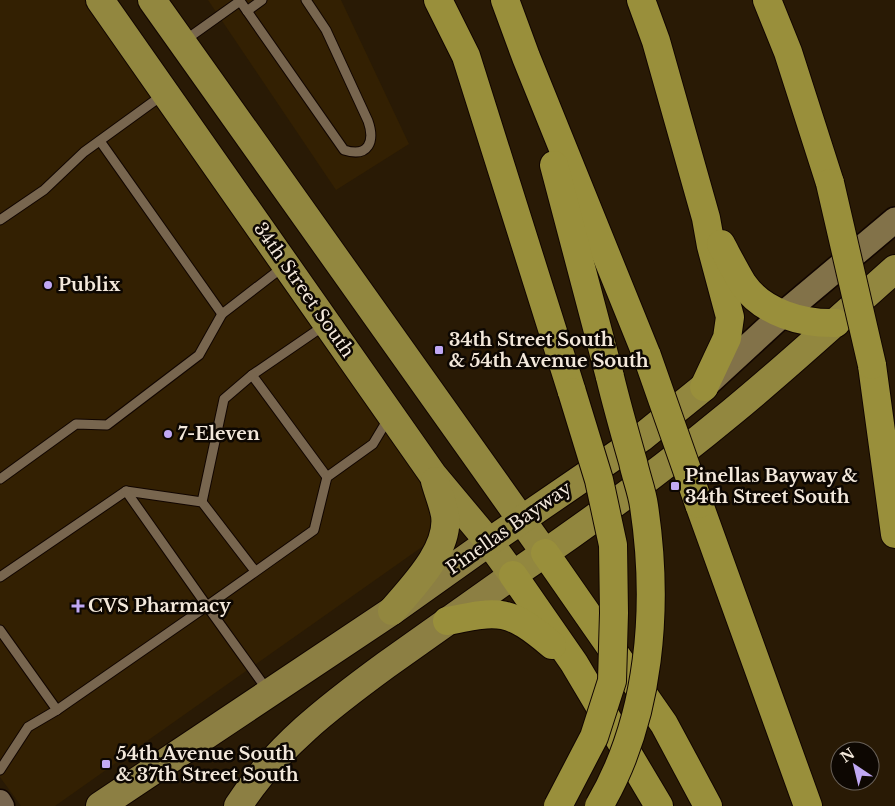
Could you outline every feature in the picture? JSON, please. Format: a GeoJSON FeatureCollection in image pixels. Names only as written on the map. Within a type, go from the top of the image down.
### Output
{"type":"FeatureCollection","features":[{"type":"Feature","properties":{"kind":"highway","name":"34th Street South"},"geometry":{"type":"LineString","coordinates":[[100,0],[434,475],[489,542],[513,575]]}},
{"type":"Feature","properties":{"kind":"highway"},"geometry":{"type":"LineString","coordinates":[[152,0],[545,553],[664,724],[708,806]]}},
{"type":"Feature","properties":{"kind":"highway"},"geometry":{"type":"LineString","coordinates":[[438,0],[466,56],[599,480],[613,545],[614,614],[612,681],[594,737],[558,806]]}},
{"type":"Feature","properties":{"kind":"highway"},"geometry":{"type":"LineString","coordinates":[[505,0],[526,57],[647,356],[808,806]]}},
{"type":"Feature","properties":{"kind":"highway"},"geometry":{"type":"LineString","coordinates":[[641,0],[658,51],[706,218],[711,246],[730,317],[727,338],[704,387]]}},
{"type":"Feature","properties":{"kind":"highway"},"geometry":{"type":"LineString","coordinates":[[767,0],[788,52],[830,183],[872,365],[895,534]]}},
{"type":"Feature","properties":{"kind":"highway"},"geometry":{"type":"LineString","coordinates":[[166,92],[181,42]]}},
{"type":"Feature","properties":{"kind":"highway"},"geometry":{"type":"LineString","coordinates":[[526,57],[644,504],[651,571],[647,666],[636,717],[608,791],[599,806]]}},
{"type":"Feature","properties":{"kind":"highway"},"geometry":{"type":"LineString","coordinates":[[706,218],[744,286],[763,303],[802,322],[836,323]]}},
{"type":"Feature","properties":{"kind":"highway"},"geometry":{"type":"LineString","coordinates":[[659,806],[574,663],[513,575],[731,413],[836,323],[895,269]]}},
{"type":"Feature","properties":{"kind":"highway","name":"Pinellas Bayway"},"geometry":{"type":"LineString","coordinates":[[489,542],[641,438],[704,387]]}},
{"type":"Feature","properties":{"kind":"highway"},"geometry":{"type":"LineString","coordinates":[[392,611],[429,566],[442,537],[445,516],[434,475]]}},
{"type":"Feature","properties":{"kind":"highway"},"geometry":{"type":"LineString","coordinates":[[447,620],[487,612],[499,613],[519,620],[574,663]]}},
{"type":"Feature","properties":{"kind":"highway"},"geometry":{"type":"LineString","coordinates":[[798,775],[816,806]]}},
{"type":"Feature","properties":{"kind":"main road","name":"Pinellas Bayway"},"geometry":{"type":"LineString","coordinates":[[704,387],[783,314],[895,220]]}},
{"type":"Feature","properties":{"kind":"main road","name":"Pinellas Bayway"},"geometry":{"type":"LineString","coordinates":[[100,806],[392,611],[489,542]]}},
{"type":"Feature","properties":{"kind":"main road"},"geometry":{"type":"LineString","coordinates":[[238,806],[286,745],[338,700],[447,620],[513,575]]}},
{"type":"Feature","properties":{"kind":"street"},"geometry":{"type":"LineString","coordinates":[[0,801],[4,806]]}},
{"type":"Feature","properties":{"kind":"lane"},"geometry":{"type":"LineString","coordinates":[[247,11],[262,0]]}},
{"type":"Feature","properties":{"kind":"lane"},"geometry":{"type":"LineString","coordinates":[[181,42],[240,1],[344,150],[354,153],[360,152],[371,142],[372,135],[330,38],[306,0]]}},
{"type":"Feature","properties":{"kind":"lane"},"geometry":{"type":"LineString","coordinates":[[0,220],[44,190],[84,152],[166,92]]}},
{"type":"Feature","properties":{"kind":"lane"},"geometry":{"type":"LineString","coordinates":[[100,141],[222,314]]}},
{"type":"Feature","properties":{"kind":"lane"},"geometry":{"type":"LineString","coordinates":[[0,479],[76,424],[107,425],[199,355],[222,314],[287,265]]}},
{"type":"Feature","properties":{"kind":"lane"},"geometry":{"type":"LineString","coordinates":[[202,502],[224,399],[252,376],[328,324]]}},
{"type":"Feature","properties":{"kind":"lane"},"geometry":{"type":"LineString","coordinates":[[252,376],[327,477]]}},
{"type":"Feature","properties":{"kind":"lane"},"geometry":{"type":"LineString","coordinates":[[0,770],[28,727],[57,710],[314,530],[327,477],[373,444],[391,415]]}},
{"type":"Feature","properties":{"kind":"lane"},"geometry":{"type":"LineString","coordinates":[[0,578],[126,491],[202,502],[255,571]]}},
{"type":"Feature","properties":{"kind":"lane"},"geometry":{"type":"LineString","coordinates":[[126,491],[269,694]]}},
{"type":"Feature","properties":{"kind":"lane"},"geometry":{"type":"LineString","coordinates":[[0,630],[57,710]]}},
{"type":"Feature","properties":{"kind":"shaded area"},"geometry":{"type":"Polygon","coordinates":[[[0,0],[89,0],[425,480],[435,516],[429,542],[55,806],[21,806],[0,777],[0,0]]]}},
{"type":"Feature","properties":{"kind":"shaded area"},"geometry":{"type":"Polygon","coordinates":[[[208,0],[341,0],[409,144],[336,190],[208,0]]]}},
{"type":"Feature","properties":{"kind":"place","name":"Publix"},"geometry":{"type":"Point","coordinates":[48,285]}},
{"type":"Feature","properties":{"kind":"place","name":"34th Street South & 54th Avenue South"},"geometry":{"type":"Point","coordinates":[439,350]}},
{"type":"Feature","properties":{"kind":"place","name":"7-Eleven"},"geometry":{"type":"Point","coordinates":[168,434]}},
{"type":"Feature","properties":{"kind":"place","name":"Pinellas Bayway & 34th Street South"},"geometry":{"type":"Point","coordinates":[675,486]}},
{"type":"Feature","properties":{"kind":"place","name":"CVS Pharmacy"},"geometry":{"type":"Point","coordinates":[78,606]}},
{"type":"Feature","properties":{"kind":"place","name":"54th Avenue South & 37th Street South"},"geometry":{"type":"Point","coordinates":[106,764]}}]}
